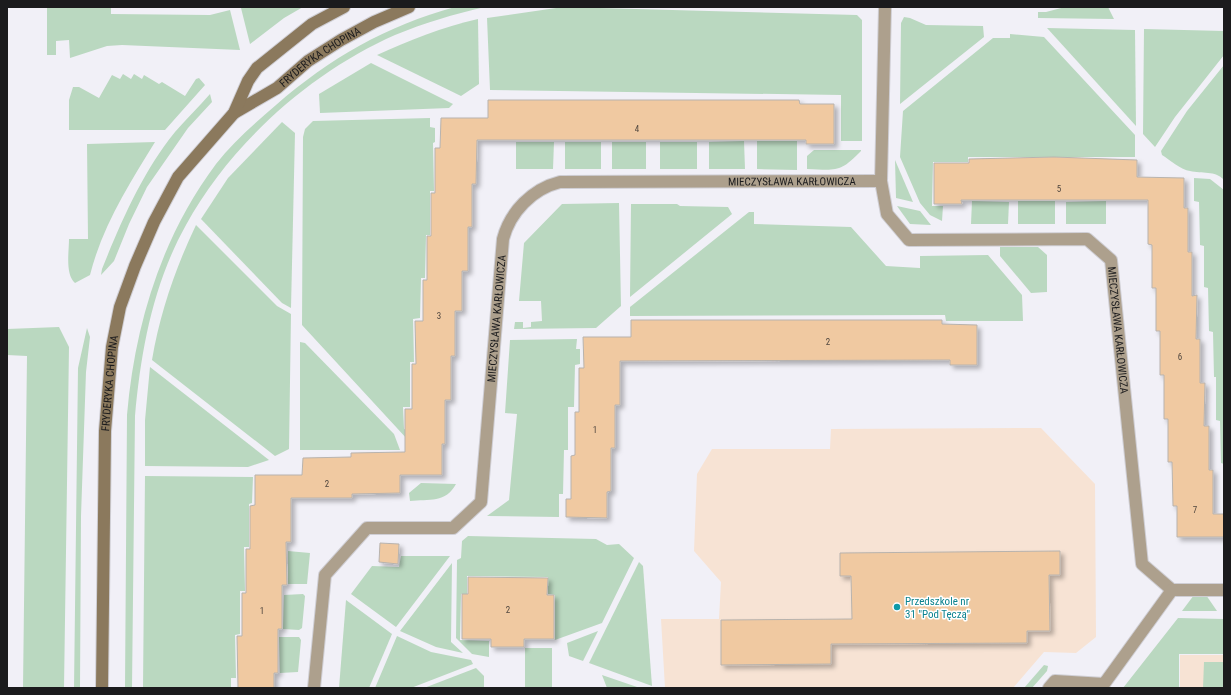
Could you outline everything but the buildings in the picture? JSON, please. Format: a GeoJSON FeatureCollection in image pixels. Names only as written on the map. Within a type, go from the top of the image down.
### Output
{"type":"FeatureCollection","features":[{"type":"Feature","properties":{"kind":"street","name":"FRYDERYKA CHOPINA"},"geometry":{"type":"LineString","coordinates":[[102,688],[105,431],[112,347],[120,307],[135,266],[154,222],[178,177],[234,113],[248,81],[257,68],[312,24],[344,7]]}},
{"type":"Feature","properties":{"kind":"street","name":"FRYDERYKA CHOPINA"},"geometry":{"type":"LineString","coordinates":[[234,113],[277,88],[308,61],[341,40],[374,22],[409,7]]}},
{"type":"Feature","properties":{"kind":"street","name":"MIECZYSŁAWA KARŁOWICZA"},"geometry":{"type":"LineString","coordinates":[[885,7],[881,181],[887,214],[909,240],[1087,239],[1111,260],[1142,564],[1172,590]]}},
{"type":"Feature","properties":{"kind":"street","name":"MIECZYSŁAWA KARŁOWICZA"},"geometry":{"type":"LineString","coordinates":[[314,688],[325,576],[367,528],[453,528],[481,502],[503,239],[506,227],[525,201],[548,185],[560,182],[881,181]]}},
{"type":"Feature","properties":{"kind":"street"},"geometry":{"type":"LineString","coordinates":[[1049,688],[1055,681],[1104,684],[1172,590],[1224,590]]}},
{"type":"Feature","properties":{"kind":"shaded area"},"geometry":{"type":"Polygon","coordinates":[[[1041,428],[1095,484],[1096,637],[1076,653],[1044,652],[1013,688],[665,688],[661,619],[719,619],[721,582],[694,551],[697,474],[712,449],[830,449],[831,429],[1041,428]]]}},
{"type":"Feature","properties":{"kind":"shaded area"},"geometry":{"type":"Polygon","coordinates":[[[1180,655],[1224,655],[1224,688],[1180,688],[1180,655]]]}},
{"type":"Feature","properties":{"kind":"green space"},"geometry":{"type":"Polygon","coordinates":[[[47,7],[111,7],[111,14],[210,15],[230,10],[240,50],[122,45],[107,46],[70,58],[69,40],[56,41],[56,55],[47,55],[47,7]]]}},
{"type":"Feature","properties":{"kind":"green space"},"geometry":{"type":"Polygon","coordinates":[[[303,7],[284,18],[250,44],[241,8],[303,7]]]}},
{"type":"Feature","properties":{"kind":"green space"},"geometry":{"type":"Polygon","coordinates":[[[455,7],[485,7],[417,27],[395,35],[364,50],[333,69],[304,90],[276,114],[249,139],[225,166],[204,195],[175,247],[165,270],[150,318],[141,367],[135,416],[132,688],[125,688],[127,415],[131,381],[144,315],[166,252],[180,222],[197,192],[216,164],[237,140],[296,88],[338,58],[382,34],[455,7]]]}},
{"type":"Feature","properties":{"kind":"green space"},"geometry":{"type":"Polygon","coordinates":[[[563,7],[857,15],[862,20],[862,141],[841,141],[841,95],[490,90],[487,18],[563,7]]]}},
{"type":"Feature","properties":{"kind":"green space"},"geometry":{"type":"Polygon","coordinates":[[[1065,7],[1108,7],[1114,19],[1038,18],[1038,12],[1046,12],[1065,7]]]}},
{"type":"Feature","properties":{"kind":"green space"},"geometry":{"type":"Polygon","coordinates":[[[904,17],[926,25],[983,26],[984,37],[900,104],[901,23],[904,17]]]}},
{"type":"Feature","properties":{"kind":"green space"},"geometry":{"type":"Polygon","coordinates":[[[478,19],[479,84],[461,96],[377,55],[426,34],[478,19]]]}},
{"type":"Feature","properties":{"kind":"green space"},"geometry":{"type":"Polygon","coordinates":[[[1047,28],[1135,30],[1136,126],[1047,28]]]}},
{"type":"Feature","properties":{"kind":"green space"},"geometry":{"type":"Polygon","coordinates":[[[1144,29],[1224,31],[1224,55],[1175,117],[1155,147],[1143,134],[1144,29]]]}},
{"type":"Feature","properties":{"kind":"green space"},"geometry":{"type":"Polygon","coordinates":[[[1010,34],[1044,37],[1135,135],[1135,157],[968,157],[968,162],[933,162],[932,206],[943,206],[942,221],[930,215],[920,203],[900,157],[903,111],[993,38],[1010,38],[1010,34]]]}},
{"type":"Feature","properties":{"kind":"green space"},"geometry":{"type":"Polygon","coordinates":[[[371,63],[453,104],[449,108],[320,113],[319,94],[371,63]]]}},
{"type":"Feature","properties":{"kind":"green space"},"geometry":{"type":"Polygon","coordinates":[[[1224,65],[1224,180],[1217,175],[1183,169],[1162,155],[1161,151],[1187,111],[1224,65]]]}},
{"type":"Feature","properties":{"kind":"green space"},"geometry":{"type":"Polygon","coordinates":[[[123,74],[131,79],[134,74],[142,79],[144,75],[159,84],[162,82],[185,96],[196,79],[199,78],[205,85],[165,130],[69,130],[69,100],[73,87],[79,87],[99,98],[112,75],[120,79],[123,74]]]}},
{"type":"Feature","properties":{"kind":"green space"},"geometry":{"type":"Polygon","coordinates":[[[210,94],[212,102],[188,128],[147,187],[129,224],[114,261],[101,275],[102,269],[125,215],[153,163],[175,132],[210,94]]]}},
{"type":"Feature","properties":{"kind":"green space"},"geometry":{"type":"Polygon","coordinates":[[[430,118],[430,127],[435,128],[435,142],[433,143],[434,191],[430,191],[430,235],[426,235],[425,278],[421,278],[420,318],[413,319],[414,362],[410,362],[410,407],[403,407],[404,429],[408,430],[408,440],[302,325],[303,137],[305,129],[313,121],[430,118]]]}},
{"type":"Feature","properties":{"kind":"green space"},"geometry":{"type":"Polygon","coordinates":[[[282,122],[295,133],[291,308],[282,303],[201,219],[228,178],[282,122]]]}},
{"type":"Feature","properties":{"kind":"green space"},"geometry":{"type":"Polygon","coordinates":[[[744,141],[745,169],[709,169],[709,142],[744,141]]]}},
{"type":"Feature","properties":{"kind":"green space"},"geometry":{"type":"Polygon","coordinates":[[[757,141],[797,141],[797,170],[757,169],[757,141]]]}},
{"type":"Feature","properties":{"kind":"green space"},"geometry":{"type":"Polygon","coordinates":[[[155,142],[117,206],[95,257],[90,275],[75,283],[69,269],[69,239],[88,239],[87,144],[155,142]]]}},
{"type":"Feature","properties":{"kind":"green space"},"geometry":{"type":"Polygon","coordinates":[[[516,142],[554,142],[553,169],[516,169],[516,142]]]}},
{"type":"Feature","properties":{"kind":"green space"},"geometry":{"type":"Polygon","coordinates":[[[565,142],[601,142],[601,169],[565,169],[565,142]]]}},
{"type":"Feature","properties":{"kind":"green space"},"geometry":{"type":"Polygon","coordinates":[[[612,142],[646,142],[646,169],[612,169],[612,142]]]}},
{"type":"Feature","properties":{"kind":"green space"},"geometry":{"type":"Polygon","coordinates":[[[660,142],[697,142],[697,169],[660,169],[660,142]]]}},
{"type":"Feature","properties":{"kind":"green space"},"geometry":{"type":"Polygon","coordinates":[[[814,150],[861,151],[848,163],[837,169],[807,169],[807,156],[814,150]]]}},
{"type":"Feature","properties":{"kind":"green space"},"geometry":{"type":"Polygon","coordinates":[[[895,160],[913,202],[896,198],[895,160]]]}},
{"type":"Feature","properties":{"kind":"green space"},"geometry":{"type":"Polygon","coordinates":[[[1194,178],[1210,179],[1224,190],[1224,464],[1221,463],[1220,421],[1216,420],[1216,377],[1214,377],[1213,332],[1209,331],[1208,288],[1204,287],[1204,246],[1200,245],[1199,202],[1194,201],[1194,178]]]}},
{"type":"Feature","properties":{"kind":"green space"},"geometry":{"type":"Polygon","coordinates":[[[972,201],[1009,202],[1008,224],[971,224],[972,201]]]}},
{"type":"Feature","properties":{"kind":"green space"},"geometry":{"type":"Polygon","coordinates":[[[1018,201],[1055,201],[1055,224],[1018,224],[1018,201]]]}},
{"type":"Feature","properties":{"kind":"green space"},"geometry":{"type":"Polygon","coordinates":[[[1106,201],[1106,224],[1066,224],[1066,202],[1106,201]]]}},
{"type":"Feature","properties":{"kind":"green space"},"geometry":{"type":"Polygon","coordinates":[[[619,203],[621,306],[596,328],[514,329],[515,322],[523,322],[523,328],[531,327],[531,322],[542,321],[541,301],[519,301],[524,243],[562,204],[619,203]]]}},
{"type":"Feature","properties":{"kind":"green space"},"geometry":{"type":"Polygon","coordinates":[[[631,204],[677,204],[680,206],[728,207],[732,214],[630,297],[631,204]]]}},
{"type":"Feature","properties":{"kind":"green space"},"geometry":{"type":"Polygon","coordinates":[[[897,206],[920,211],[931,225],[910,224],[897,206]]]}},
{"type":"Feature","properties":{"kind":"green space"},"geometry":{"type":"Polygon","coordinates":[[[749,212],[754,212],[754,224],[851,227],[886,266],[920,268],[920,256],[988,255],[1022,295],[1023,321],[946,321],[945,315],[630,316],[630,307],[749,212]]]}},
{"type":"Feature","properties":{"kind":"green space"},"geometry":{"type":"Polygon","coordinates":[[[196,225],[277,306],[291,314],[289,449],[275,456],[152,360],[159,325],[169,291],[181,258],[196,225]]]}},
{"type":"Feature","properties":{"kind":"green space"},"geometry":{"type":"Polygon","coordinates":[[[1000,247],[1038,247],[1047,255],[1047,292],[1031,293],[1000,256],[1000,247]]]}},
{"type":"Feature","properties":{"kind":"green space"},"geometry":{"type":"Polygon","coordinates":[[[59,327],[69,347],[64,688],[23,688],[27,356],[7,355],[7,329],[59,327]]]}},
{"type":"Feature","properties":{"kind":"green space"},"geometry":{"type":"Polygon","coordinates":[[[87,328],[90,337],[86,372],[81,516],[80,688],[74,688],[78,368],[87,328]]]}},
{"type":"Feature","properties":{"kind":"green space"},"geometry":{"type":"Polygon","coordinates":[[[577,339],[576,349],[580,349],[580,364],[575,365],[574,407],[568,407],[568,450],[564,450],[563,494],[559,494],[559,517],[487,516],[509,500],[517,414],[505,413],[510,340],[577,339]]]}},
{"type":"Feature","properties":{"kind":"green space"},"geometry":{"type":"Polygon","coordinates":[[[300,342],[305,343],[394,434],[400,450],[300,450],[300,342]]]}},
{"type":"Feature","properties":{"kind":"green space"},"geometry":{"type":"Polygon","coordinates":[[[150,367],[269,460],[248,467],[145,466],[145,420],[150,367]]]}},
{"type":"Feature","properties":{"kind":"green space"},"geometry":{"type":"Polygon","coordinates":[[[145,476],[253,477],[252,503],[249,504],[249,547],[244,547],[245,591],[240,591],[240,634],[235,635],[236,678],[231,678],[231,688],[143,688],[145,476]]]}},
{"type":"Feature","properties":{"kind":"green space"},"geometry":{"type":"Polygon","coordinates":[[[421,483],[456,484],[452,490],[442,497],[430,500],[410,501],[409,493],[421,483]]]}},
{"type":"Feature","properties":{"kind":"green space"},"geometry":{"type":"Polygon","coordinates":[[[468,536],[596,539],[607,545],[619,544],[634,558],[602,623],[555,640],[555,595],[548,594],[548,577],[467,576],[467,594],[461,594],[460,640],[489,641],[489,657],[472,654],[456,638],[457,560],[461,558],[462,541],[468,536]]]}},
{"type":"Feature","properties":{"kind":"green space"},"geometry":{"type":"Polygon","coordinates":[[[288,551],[310,553],[307,584],[288,584],[288,551]]]}},
{"type":"Feature","properties":{"kind":"green space"},"geometry":{"type":"Polygon","coordinates":[[[401,556],[450,556],[396,627],[351,594],[372,566],[399,567],[401,556]]]}},
{"type":"Feature","properties":{"kind":"green space"},"geometry":{"type":"Polygon","coordinates":[[[639,562],[643,566],[652,686],[589,663],[639,562]]]}},
{"type":"Feature","properties":{"kind":"green space"},"geometry":{"type":"Polygon","coordinates":[[[452,563],[451,642],[463,653],[436,647],[400,631],[452,563]]]}},
{"type":"Feature","properties":{"kind":"green space"},"geometry":{"type":"Polygon","coordinates":[[[303,594],[305,596],[302,628],[299,630],[283,629],[284,595],[303,594]]]}},
{"type":"Feature","properties":{"kind":"green space"},"geometry":{"type":"Polygon","coordinates":[[[1194,595],[1206,595],[1217,611],[1182,611],[1194,595]]]}},
{"type":"Feature","properties":{"kind":"green space"},"geometry":{"type":"Polygon","coordinates":[[[346,600],[392,634],[369,688],[339,688],[346,600]]]}},
{"type":"Feature","properties":{"kind":"green space"},"geometry":{"type":"Polygon","coordinates":[[[1178,618],[1224,619],[1224,654],[1179,654],[1179,688],[1123,688],[1178,618]]]}},
{"type":"Feature","properties":{"kind":"green space"},"geometry":{"type":"Polygon","coordinates":[[[598,631],[583,661],[569,656],[567,643],[598,631]]]}},
{"type":"Feature","properties":{"kind":"green space"},"geometry":{"type":"Polygon","coordinates":[[[397,636],[431,652],[471,660],[473,664],[411,688],[375,688],[397,636]]]}},
{"type":"Feature","properties":{"kind":"green space"},"geometry":{"type":"Polygon","coordinates":[[[279,637],[299,637],[301,640],[298,672],[280,673],[279,637]]]}},
{"type":"Feature","properties":{"kind":"green space"},"geometry":{"type":"Polygon","coordinates":[[[525,648],[552,648],[552,687],[525,688],[525,648]]]}},
{"type":"Feature","properties":{"kind":"green space"},"geometry":{"type":"Polygon","coordinates":[[[1204,662],[1224,662],[1224,688],[1203,688],[1204,662]]]}},
{"type":"Feature","properties":{"kind":"green space"},"geometry":{"type":"Polygon","coordinates":[[[1044,665],[1048,666],[1047,671],[1032,688],[1024,688],[1044,665]]]}},
{"type":"Feature","properties":{"kind":"green space"},"geometry":{"type":"Polygon","coordinates":[[[476,668],[484,676],[484,688],[424,688],[476,668]]]}},
{"type":"Feature","properties":{"kind":"green space"},"geometry":{"type":"Polygon","coordinates":[[[602,675],[640,688],[607,688],[602,675]]]}},
{"type":"Feature","properties":{"kind":"place","name":"Przedszkole nr 31 \"Pod Tęczą\""},"geometry":{"type":"Point","coordinates":[897,607]}}]}
